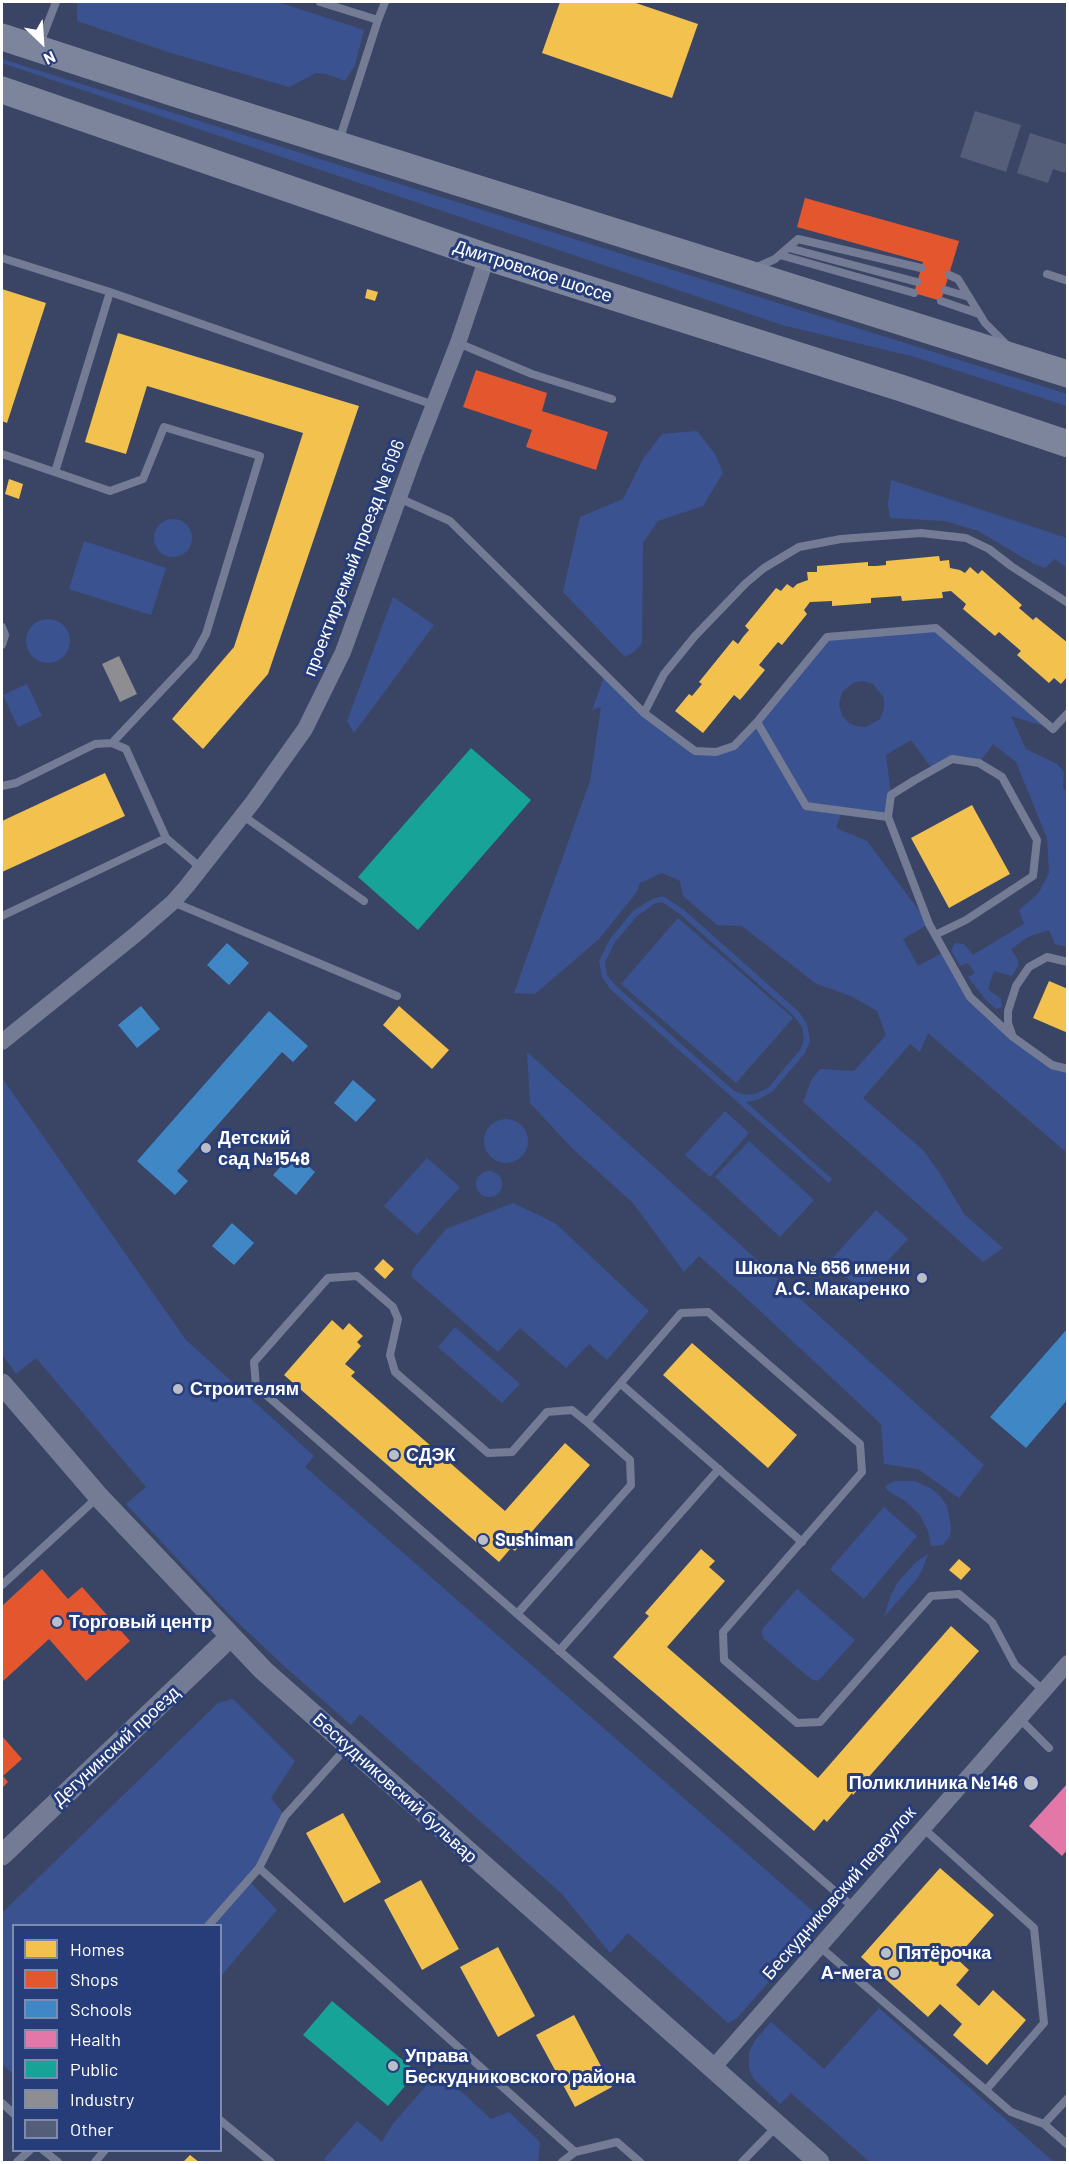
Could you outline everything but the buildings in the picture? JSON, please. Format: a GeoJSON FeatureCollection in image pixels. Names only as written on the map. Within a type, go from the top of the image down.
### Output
{"type":"FeatureCollection","features":[{"type":"Feature","properties":{"kind":"main road"},"geometry":{"type":"LineString","coordinates":[[2,37],[1068,374]]}},
{"type":"Feature","properties":{"kind":"main road","name":"Дмитровское шоссе"},"geometry":{"type":"LineString","coordinates":[[2,90],[487,257],[901,388],[1068,444]]}},
{"type":"Feature","properties":{"kind":"street","name":"проектируемый проезд № 6196"},"geometry":{"type":"LineString","coordinates":[[2,1042],[172,902],[242,815],[305,729],[343,652],[458,343],[487,257]]}},
{"type":"Feature","properties":{"kind":"street","name":"Бескудниковский бульвар"},"geometry":{"type":"LineString","coordinates":[[2,1384],[99,1497],[263,1670],[819,2163]]}},
{"type":"Feature","properties":{"kind":"street","name":"Дегунинский проезд"},"geometry":{"type":"LineString","coordinates":[[2,1855],[230,1637]]}},
{"type":"Feature","properties":{"kind":"street","name":"Бескудниковский переулок"},"geometry":{"type":"LineString","coordinates":[[712,2069],[1068,1663]]}},
{"type":"Feature","properties":{"kind":"lane"},"geometry":{"type":"LineString","coordinates":[[37,49],[56,2]]}},
{"type":"Feature","properties":{"kind":"lane"},"geometry":{"type":"LineString","coordinates":[[320,2],[378,20]]}},
{"type":"Feature","properties":{"kind":"lane"},"geometry":{"type":"LineString","coordinates":[[338,144],[385,2]]}},
{"type":"Feature","properties":{"kind":"lane"},"geometry":{"type":"LineString","coordinates":[[747,272],[775,260],[798,239],[921,268]]}},
{"type":"Feature","properties":{"kind":"lane"},"geometry":{"type":"LineString","coordinates":[[789,248],[918,282]]}},
{"type":"Feature","properties":{"kind":"lane"},"geometry":{"type":"LineString","coordinates":[[780,255],[914,293]]}},
{"type":"Feature","properties":{"kind":"lane"},"geometry":{"type":"LineString","coordinates":[[2,258],[110,292],[434,405]]}},
{"type":"Feature","properties":{"kind":"lane"},"geometry":{"type":"LineString","coordinates":[[1047,274],[1068,281]]}},
{"type":"Feature","properties":{"kind":"lane"},"geometry":{"type":"LineString","coordinates":[[949,275],[958,279],[985,323],[1020,358]]}},
{"type":"Feature","properties":{"kind":"lane"},"geometry":{"type":"LineString","coordinates":[[945,290],[969,297]]}},
{"type":"Feature","properties":{"kind":"lane"},"geometry":{"type":"LineString","coordinates":[[56,472],[110,292]]}},
{"type":"Feature","properties":{"kind":"lane"},"geometry":{"type":"LineString","coordinates":[[941,301],[980,314]]}},
{"type":"Feature","properties":{"kind":"lane"},"geometry":{"type":"LineString","coordinates":[[458,343],[532,374],[612,399]]}},
{"type":"Feature","properties":{"kind":"lane"},"geometry":{"type":"LineString","coordinates":[[2,454],[111,491],[143,479],[164,427],[260,456],[206,634],[194,656],[112,743]]}},
{"type":"Feature","properties":{"kind":"lane"},"geometry":{"type":"LineString","coordinates":[[399,498],[450,521],[644,713],[695,751],[716,752],[734,746],[757,722],[827,637],[936,628],[1053,729],[1068,713]]}},
{"type":"Feature","properties":{"kind":"lane"},"geometry":{"type":"LineString","coordinates":[[644,713],[664,674],[695,636],[746,583],[764,568],[799,547],[841,538],[921,533],[966,538],[990,549],[1011,566],[1068,603]]}},
{"type":"Feature","properties":{"kind":"lane"},"geometry":{"type":"LineString","coordinates":[[2,627],[5,635],[2,645]]}},
{"type":"Feature","properties":{"kind":"lane"},"geometry":{"type":"LineString","coordinates":[[757,722],[806,806],[888,817]]}},
{"type":"Feature","properties":{"kind":"lane"},"geometry":{"type":"LineString","coordinates":[[2,786],[16,783],[95,744],[112,743],[126,749],[166,838],[201,868]]}},
{"type":"Feature","properties":{"kind":"lane"},"geometry":{"type":"LineString","coordinates":[[935,935],[966,920],[1033,876],[1037,840],[1002,777],[979,762],[952,759],[891,795],[888,817],[929,924],[935,935],[970,997],[1013,1037],[1052,1065],[1068,1069]]}},
{"type":"Feature","properties":{"kind":"lane"},"geometry":{"type":"LineString","coordinates":[[242,815],[364,901]]}},
{"type":"Feature","properties":{"kind":"lane"},"geometry":{"type":"LineString","coordinates":[[2,916],[166,838]]}},
{"type":"Feature","properties":{"kind":"lane"},"geometry":{"type":"LineString","coordinates":[[172,902],[397,996]]}},
{"type":"Feature","properties":{"kind":"lane"},"geometry":{"type":"LineString","coordinates":[[1013,1037],[1008,1023],[1008,1011],[1021,977],[1029,967],[1047,957],[1068,962]]}},
{"type":"Feature","properties":{"kind":"lane"},"geometry":{"type":"LineString","coordinates":[[518,1614],[631,1485],[630,1460],[572,1410],[547,1412],[512,1452],[488,1453],[395,1372],[390,1355],[398,1319],[393,1307],[357,1276],[328,1278],[254,1362],[256,1386],[853,1907]]}},
{"type":"Feature","properties":{"kind":"lane"},"geometry":{"type":"LineString","coordinates":[[587,1422],[681,1313],[708,1312],[860,1444],[862,1472],[723,1632],[724,1660],[797,1724],[820,1722],[931,1596],[959,1594],[992,1622],[1015,1665],[1043,1690]]}},
{"type":"Feature","properties":{"kind":"lane"},"geometry":{"type":"LineString","coordinates":[[621,1384],[802,1542]]}},
{"type":"Feature","properties":{"kind":"lane"},"geometry":{"type":"LineString","coordinates":[[559,1652],[718,1469]]}},
{"type":"Feature","properties":{"kind":"lane"},"geometry":{"type":"LineString","coordinates":[[2,1585],[99,1497]]}},
{"type":"Feature","properties":{"kind":"lane"},"geometry":{"type":"LineString","coordinates":[[1019,1718],[1050,1748]]}},
{"type":"Feature","properties":{"kind":"lane"},"geometry":{"type":"LineString","coordinates":[[210,1924],[259,1868],[285,1816],[348,1746]]}},
{"type":"Feature","properties":{"kind":"lane"},"geometry":{"type":"LineString","coordinates":[[923,1828],[1035,1928],[1044,2023],[986,2090]]}},
{"type":"Feature","properties":{"kind":"lane"},"geometry":{"type":"LineString","coordinates":[[259,1868],[575,2152]]}},
{"type":"Feature","properties":{"kind":"lane"},"geometry":{"type":"LineString","coordinates":[[819,1945],[1011,2112],[1044,2124],[1068,2145]]}},
{"type":"Feature","properties":{"kind":"lane"},"geometry":{"type":"LineString","coordinates":[[1044,2124],[1068,2097]]}},
{"type":"Feature","properties":{"kind":"lane"},"geometry":{"type":"LineString","coordinates":[[222,2122],[271,2163]]}},
{"type":"Feature","properties":{"kind":"lane"},"geometry":{"type":"LineString","coordinates":[[742,2163],[777,2125]]}},
{"type":"Feature","properties":{"kind":"lane"},"geometry":{"type":"LineString","coordinates":[[562,2163],[575,2152],[617,2142],[640,2163]]}},
{"type":"Feature","properties":{"kind":"lane"},"geometry":{"type":"LineString","coordinates":[[17,2163],[29,2152]]}},
{"type":"Feature","properties":{"kind":"lane"},"geometry":{"type":"LineString","coordinates":[[45,2152],[58,2163]]}},
{"type":"Feature","properties":{"kind":"shaded area"},"geometry":{"type":"Polygon","coordinates":[[[77,2],[278,2],[364,30],[355,65],[345,81],[316,73],[289,87],[171,53],[77,21],[77,2]]]}},
{"type":"Feature","properties":{"kind":"shaded area"},"geometry":{"type":"Polygon","coordinates":[[[2,59],[1067,394],[1067,406],[915,357],[782,325],[2,63],[2,59]]]}},
{"type":"Feature","properties":{"kind":"shaded area"},"geometry":{"type":"Polygon","coordinates":[[[697,431],[715,454],[723,473],[703,506],[658,521],[643,543],[642,643],[634,652],[625,657],[563,592],[580,517],[623,499],[643,459],[662,434],[697,431]]]}},
{"type":"Feature","properties":{"kind":"shaded area"},"geometry":{"type":"Polygon","coordinates":[[[891,480],[1067,538],[1067,568],[1055,559],[1045,568],[1034,564],[978,531],[945,521],[890,518],[888,504],[891,480]]]}},
{"type":"Feature","properties":{"kind":"shaded area"},"geometry":{"type":"Polygon","coordinates":[[[173,519],[187,524],[192,538],[187,552],[173,557],[159,552],[154,538],[159,524],[173,519]]]}},
{"type":"Feature","properties":{"kind":"shaded area"},"geometry":{"type":"Polygon","coordinates":[[[84,541],[166,568],[151,615],[69,589],[84,541]]]}},
{"type":"Feature","properties":{"kind":"shaded area"},"geometry":{"type":"Polygon","coordinates":[[[393,597],[434,625],[354,733],[347,721],[393,597]]]}},
{"type":"Feature","properties":{"kind":"shaded area"},"geometry":{"type":"Polygon","coordinates":[[[48,619],[64,625],[70,641],[64,657],[48,663],[32,657],[26,641],[32,625],[48,619]]]}},
{"type":"Feature","properties":{"kind":"shaded area"},"geometry":{"type":"Polygon","coordinates":[[[936,628],[1053,729],[1011,716],[1026,749],[1057,764],[1064,772],[1063,788],[1068,793],[1067,947],[1055,944],[1049,930],[1028,937],[1011,949],[1018,960],[1018,966],[1012,976],[994,971],[988,989],[1001,999],[1002,1007],[996,1009],[968,977],[975,973],[968,963],[960,966],[951,950],[955,943],[964,944],[973,955],[1024,924],[1019,910],[1038,894],[1049,873],[1047,838],[1016,762],[993,744],[979,763],[952,759],[933,770],[911,740],[886,755],[891,795],[888,817],[842,811],[836,828],[867,841],[929,924],[903,939],[918,966],[944,952],[970,997],[1013,1037],[1067,1069],[1067,1153],[928,1033],[920,1052],[910,1044],[863,1098],[923,1150],[964,1214],[1003,1248],[983,1262],[803,1102],[812,1079],[820,1069],[854,1071],[886,1035],[877,1011],[853,997],[815,983],[742,926],[717,925],[683,896],[680,881],[662,873],[640,883],[636,893],[599,939],[535,994],[514,993],[590,781],[601,707],[592,710],[605,674],[695,751],[734,746],[827,637],[936,628]],[[863,681],[853,683],[842,692],[839,704],[842,716],[849,723],[866,727],[880,719],[884,709],[884,698],[873,684],[863,681]]]}},
{"type":"Feature","properties":{"kind":"shaded area"},"geometry":{"type":"Polygon","coordinates":[[[27,684],[42,716],[18,727],[3,695],[27,684]]]}},
{"type":"Feature","properties":{"kind":"shaded area"},"geometry":{"type":"Polygon","coordinates":[[[663,896],[683,909],[799,1012],[807,1024],[810,1041],[805,1053],[772,1092],[757,1100],[746,1102],[832,1179],[829,1183],[611,990],[602,977],[599,961],[610,939],[633,911],[652,899],[663,896]],[[662,902],[654,904],[637,916],[615,942],[605,962],[607,975],[616,986],[734,1091],[746,1095],[755,1094],[768,1088],[800,1050],[804,1040],[802,1027],[794,1016],[680,914],[662,902]]]}},
{"type":"Feature","properties":{"kind":"shaded area"},"geometry":{"type":"Polygon","coordinates":[[[678,918],[793,1018],[736,1083],[621,984],[678,918]]]}},
{"type":"Feature","properties":{"kind":"shaded area"},"geometry":{"type":"Polygon","coordinates":[[[527,1052],[984,1465],[959,1498],[918,1469],[884,1464],[881,1424],[699,1256],[684,1272],[633,1203],[573,1149],[530,1103],[527,1052]]]}},
{"type":"Feature","properties":{"kind":"shaded area"},"geometry":{"type":"Polygon","coordinates":[[[2,1078],[186,1340],[314,1456],[305,1467],[823,1920],[737,2018],[728,2023],[628,1933],[610,1953],[562,1894],[360,1714],[351,1725],[283,1665],[229,1614],[126,1504],[146,1487],[36,1358],[16,1374],[2,1354],[2,1078]]]}},
{"type":"Feature","properties":{"kind":"shaded area"},"geometry":{"type":"Polygon","coordinates":[[[725,1111],[749,1133],[710,1177],[685,1155],[725,1111]]]}},
{"type":"Feature","properties":{"kind":"shaded area"},"geometry":{"type":"Polygon","coordinates":[[[506,1119],[522,1125],[528,1141],[522,1157],[506,1163],[490,1157],[484,1141],[490,1125],[506,1119]]]}},
{"type":"Feature","properties":{"kind":"shaded area"},"geometry":{"type":"Polygon","coordinates":[[[749,1141],[814,1200],[780,1237],[715,1177],[749,1141]]]}},
{"type":"Feature","properties":{"kind":"shaded area"},"geometry":{"type":"Polygon","coordinates":[[[427,1158],[460,1187],[417,1235],[384,1206],[427,1158]]]}},
{"type":"Feature","properties":{"kind":"shaded area"},"geometry":{"type":"Polygon","coordinates":[[[489,1171],[498,1175],[502,1184],[498,1193],[489,1197],[480,1193],[476,1184],[480,1175],[489,1171]]]}},
{"type":"Feature","properties":{"kind":"shaded area"},"geometry":{"type":"Polygon","coordinates":[[[513,1203],[555,1223],[649,1311],[607,1360],[589,1344],[566,1368],[520,1328],[498,1352],[411,1276],[413,1269],[446,1229],[513,1203]]]}},
{"type":"Feature","properties":{"kind":"shaded area"},"geometry":{"type":"Polygon","coordinates":[[[876,1210],[908,1239],[861,1290],[829,1262],[876,1210]]]}},
{"type":"Feature","properties":{"kind":"shaded area"},"geometry":{"type":"Polygon","coordinates":[[[455,1327],[520,1384],[502,1403],[438,1347],[455,1327]]]}},
{"type":"Feature","properties":{"kind":"shaded area"},"geometry":{"type":"Polygon","coordinates":[[[895,1481],[915,1481],[932,1489],[940,1496],[947,1506],[951,1527],[950,1536],[943,1545],[931,1546],[928,1531],[920,1515],[905,1501],[888,1491],[885,1486],[895,1481]]]}},
{"type":"Feature","properties":{"kind":"shaded area"},"geometry":{"type":"Polygon","coordinates":[[[884,1507],[917,1536],[864,1599],[830,1569],[884,1507]]]}},
{"type":"Feature","properties":{"kind":"shaded area"},"geometry":{"type":"Polygon","coordinates":[[[928,1554],[917,1579],[884,1617],[890,1597],[898,1582],[915,1563],[928,1554]]]}},
{"type":"Feature","properties":{"kind":"shaded area"},"geometry":{"type":"Polygon","coordinates":[[[797,1589],[855,1640],[817,1681],[811,1679],[764,1639],[762,1633],[763,1628],[797,1589]]]}},
{"type":"Feature","properties":{"kind":"shaded area"},"geometry":{"type":"Polygon","coordinates":[[[233,1699],[295,1761],[271,1798],[285,1816],[248,1880],[277,1910],[222,1975],[222,1924],[12,1924],[12,2073],[2,2064],[2,1913],[218,1703],[233,1699]]]}},
{"type":"Feature","properties":{"kind":"shaded area"},"geometry":{"type":"Polygon","coordinates":[[[879,2008],[1054,2162],[870,2162],[791,2093],[780,2104],[753,2078],[749,2069],[749,2053],[754,2042],[771,2022],[824,2069],[879,2008]]]}},
{"type":"Feature","properties":{"kind":"shaded area"},"geometry":{"type":"Polygon","coordinates":[[[439,2071],[491,2119],[509,2112],[540,2142],[538,2162],[328,2162],[324,2159],[357,2121],[382,2142],[392,2125],[439,2071]]]}},
{"type":"Feature","properties":{"kind":"place","name":"Детский сад №1548"},"geometry":{"type":"Point","coordinates":[206,1148]}},
{"type":"Feature","properties":{"kind":"place","name":"Школа № 656 имени А.С. Макаренко"},"geometry":{"type":"Point","coordinates":[922,1278]}},
{"type":"Feature","properties":{"kind":"place","name":"Строителям"},"geometry":{"type":"Point","coordinates":[178,1389]}},
{"type":"Feature","properties":{"kind":"place","name":"СДЭК"},"geometry":{"type":"Point","coordinates":[394,1455]}},
{"type":"Feature","properties":{"kind":"place","name":"Sushiman"},"geometry":{"type":"Point","coordinates":[483,1540]}},
{"type":"Feature","properties":{"kind":"place","name":"Торговый центр"},"geometry":{"type":"Point","coordinates":[57,1622]}},
{"type":"Feature","properties":{"kind":"place","name":"Поликлиника №146"},"geometry":{"type":"Point","coordinates":[1031,1783]}},
{"type":"Feature","properties":{"kind":"place","name":"Пятёрочка"},"geometry":{"type":"Point","coordinates":[886,1953]}},
{"type":"Feature","properties":{"kind":"place","name":"А-мега"},"geometry":{"type":"Point","coordinates":[894,1973]}},
{"type":"Feature","properties":{"kind":"place","name":"Управа Бескудниковского района"},"geometry":{"type":"Point","coordinates":[393,2066]}}]}
